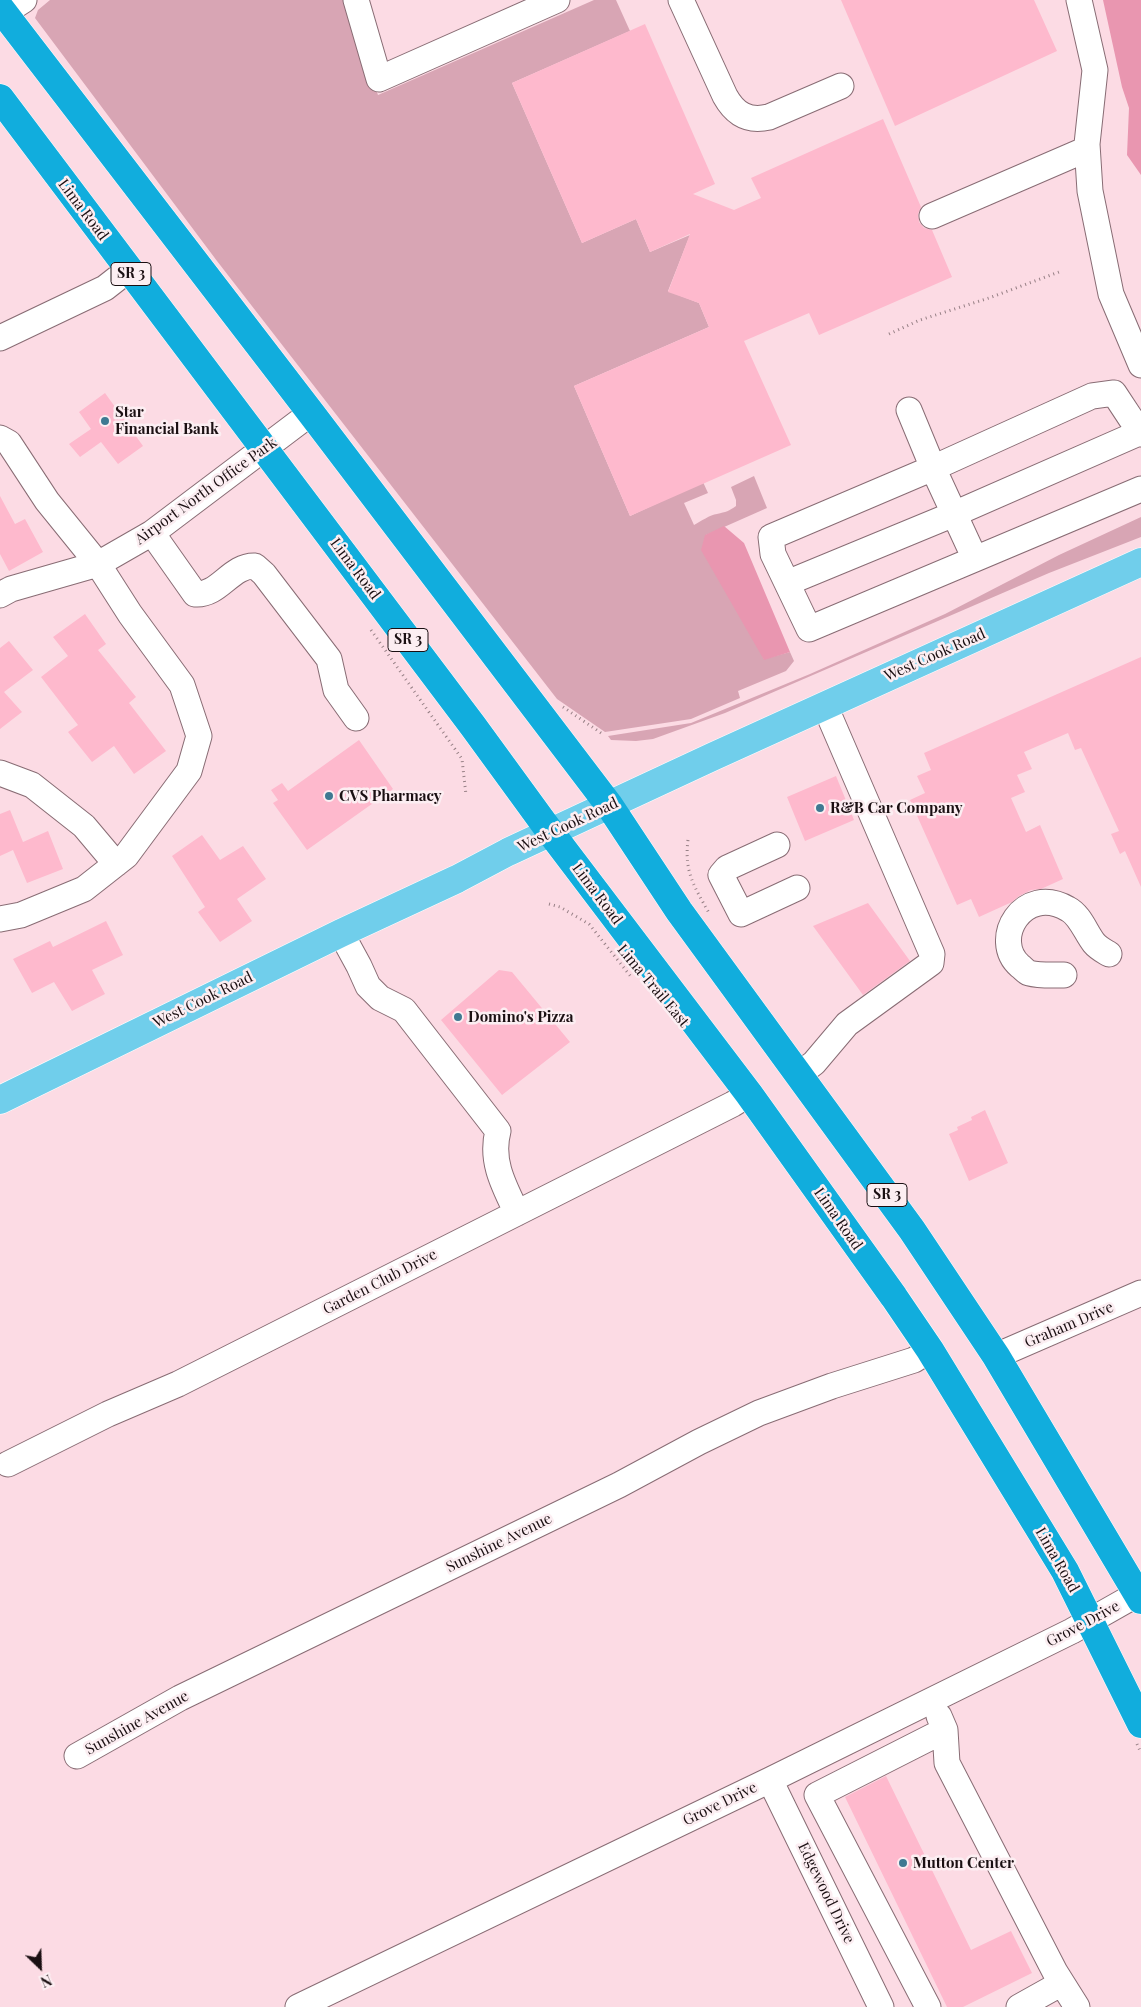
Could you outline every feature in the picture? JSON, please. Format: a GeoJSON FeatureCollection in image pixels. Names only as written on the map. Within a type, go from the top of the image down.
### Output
{"type":"FeatureCollection","features":[{"type":"Feature","properties":{"kind":"highway","name":"SR 3"},"geometry":{"type":"LineString","coordinates":[[7,9],[609,805],[679,911],[912,1230],[996,1356],[1140,1595]]}},
{"type":"Feature","properties":{"kind":"highway","name":"Lima Road"},"geometry":{"type":"LineString","coordinates":[[0,98],[749,1094],[930,1350],[1065,1571],[1141,1724]]}},
{"type":"Feature","properties":{"kind":"main road","name":"West Cook Road"},"geometry":{"type":"LineString","coordinates":[[0,1100],[341,933],[609,805],[1141,562]]}},
{"type":"Feature","properties":{"kind":"street"},"geometry":{"type":"LineString","coordinates":[[356,0],[379,79],[556,0]]}},
{"type":"Feature","properties":{"kind":"street"},"geometry":{"type":"LineString","coordinates":[[681,0],[725,96],[731,107],[740,115],[757,119],[769,117],[841,86]]}},
{"type":"Feature","properties":{"kind":"street"},"geometry":{"type":"LineString","coordinates":[[1079,0],[1095,70],[1087,149],[1090,190],[1111,294],[1141,365]]}},
{"type":"Feature","properties":{"kind":"street"},"geometry":{"type":"LineString","coordinates":[[932,216],[1087,149]]}},
{"type":"Feature","properties":{"kind":"street"},"geometry":{"type":"LineString","coordinates":[[0,338],[105,288],[128,270]]}},
{"type":"Feature","properties":{"kind":"street"},"geometry":{"type":"LineString","coordinates":[[787,583],[954,514],[1141,433],[1114,392],[1092,396],[933,468],[771,537],[772,554],[809,629],[1141,489]]}},
{"type":"Feature","properties":{"kind":"street"},"geometry":{"type":"LineString","coordinates":[[909,410],[933,468],[975,559]]}},
{"type":"Feature","properties":{"kind":"street","name":"Airport North Office Park"},"geometry":{"type":"LineString","coordinates":[[0,595],[11,589],[98,564],[152,533],[311,413]]}},
{"type":"Feature","properties":{"kind":"street"},"geometry":{"type":"LineString","coordinates":[[0,438],[9,443],[47,501],[98,564],[130,614],[182,685],[198,736],[189,772],[153,823],[126,856],[84,888],[21,914],[0,919]]}},
{"type":"Feature","properties":{"kind":"street"},"geometry":{"type":"LineString","coordinates":[[152,533],[194,594],[202,594],[211,590],[246,565],[255,566],[264,574],[329,659],[336,690],[356,718]]}},
{"type":"Feature","properties":{"kind":"street"},"geometry":{"type":"LineString","coordinates":[[798,1075],[814,1063],[847,1024],[931,963],[932,954],[825,706]]}},
{"type":"Feature","properties":{"kind":"street"},"geometry":{"type":"LineString","coordinates":[[0,773],[32,785],[84,826],[116,864]]}},
{"type":"Feature","properties":{"kind":"street"},"geometry":{"type":"LineString","coordinates":[[777,845],[727,868],[722,875],[741,914],[797,888]]}},
{"type":"Feature","properties":{"kind":"street"},"geometry":{"type":"LineString","coordinates":[[1064,975],[1028,972],[1016,962],[1010,948],[1010,933],[1017,916],[1026,907],[1042,901],[1054,902],[1071,910],[1095,945],[1109,954]]}},
{"type":"Feature","properties":{"kind":"street"},"geometry":{"type":"LineString","coordinates":[[341,933],[368,986],[380,998],[404,1010],[498,1131],[494,1144],[499,1176],[517,1213]]}},
{"type":"Feature","properties":{"kind":"street","name":"Garden Club Drive"},"geometry":{"type":"LineString","coordinates":[[8,1464],[108,1414],[178,1384],[733,1104],[749,1094]]}},
{"type":"Feature","properties":{"kind":"street","name":"Graham Drive"},"geometry":{"type":"LineString","coordinates":[[996,1356],[1141,1293]]}},
{"type":"Feature","properties":{"kind":"street","name":"Sunshine Avenue"},"geometry":{"type":"LineString","coordinates":[[77,1756],[180,1698],[619,1485],[699,1442],[759,1413],[832,1386],[914,1360],[930,1350]]}},
{"type":"Feature","properties":{"kind":"street","name":"Grove Drive"},"geometry":{"type":"LineString","coordinates":[[298,2007],[770,1780],[1090,1622],[1140,1595]]}},
{"type":"Feature","properties":{"kind":"street"},"geometry":{"type":"LineString","coordinates":[[931,1701],[945,1730],[947,1763],[1062,1983],[1077,2007]]}},
{"type":"Feature","properties":{"kind":"street"},"geometry":{"type":"LineString","coordinates":[[928,2007],[816,1795],[945,1730]]}},
{"type":"Feature","properties":{"kind":"street","name":"Edgewood Drive"},"geometry":{"type":"LineString","coordinates":[[770,1780],[881,2007]]}},
{"type":"Feature","properties":{"kind":"street"},"geometry":{"type":"LineString","coordinates":[[1019,2007],[1062,1983]]}},
{"type":"Feature","properties":{"kind":"path"},"geometry":{"type":"LineString","coordinates":[[889,334],[920,320],[989,298],[1059,272]]}},
{"type":"Feature","properties":{"kind":"path","name":"Lima Trail East"},"geometry":{"type":"LineString","coordinates":[[549,904],[560,906],[589,924],[637,985]]}},
{"type":"Feature","properties":{"kind":"shaded area"},"geometry":{"type":"Polygon","coordinates":[[[50,0],[344,0],[378,95],[594,0],[616,0],[630,31],[512,83],[582,243],[636,219],[650,252],[690,235],[668,291],[699,303],[709,327],[574,386],[630,516],[703,482],[708,493],[684,503],[694,525],[708,517],[736,506],[736,500],[731,487],[754,476],[767,508],[706,535],[764,659],[790,652],[794,661],[786,671],[738,691],[740,698],[691,719],[605,732],[557,699],[217,261],[35,18],[38,10],[50,0]]]}},
{"type":"Feature","properties":{"kind":"shaded area"},"geometry":{"type":"Polygon","coordinates":[[[1103,0],[1141,0],[1141,175],[1127,155],[1129,108],[1122,87],[1103,0]]]}},
{"type":"Feature","properties":{"kind":"shaded area"},"geometry":{"type":"Polygon","coordinates":[[[1141,517],[1141,537],[1049,573],[725,713],[653,739],[636,741],[611,740],[608,736],[691,723],[810,674],[945,614],[1059,555],[1141,517]]]}},
{"type":"Feature","properties":{"kind":"shaded area"},"geometry":{"type":"Polygon","coordinates":[[[724,526],[744,543],[790,652],[764,660],[701,550],[705,535],[724,526]]]}},
{"type":"Feature","properties":{"kind":"building"},"geometry":{"type":"Polygon","coordinates":[[[841,0],[1034,0],[1057,51],[895,126],[841,0]]]}},
{"type":"Feature","properties":{"kind":"building"},"geometry":{"type":"Polygon","coordinates":[[[645,24],[715,184],[693,194],[734,210],[761,198],[751,178],[883,119],[921,207],[918,214],[919,222],[924,228],[932,230],[952,277],[819,335],[809,313],[744,341],[791,445],[630,516],[574,386],[709,327],[699,303],[668,292],[690,234],[650,252],[636,219],[582,243],[512,83],[645,24]]]}},
{"type":"Feature","properties":{"kind":"building","name":"Star Financial Bank"},"geometry":{"type":"Polygon","coordinates":[[[105,393],[143,446],[118,464],[101,442],[80,457],[69,444],[91,429],[79,412],[105,393]]]}},
{"type":"Feature","properties":{"kind":"building"},"geometry":{"type":"Polygon","coordinates":[[[0,496],[15,524],[25,519],[43,552],[9,571],[0,554],[0,496]]]}},
{"type":"Feature","properties":{"kind":"building"},"geometry":{"type":"Polygon","coordinates":[[[85,614],[106,644],[98,650],[136,697],[129,703],[166,751],[134,774],[114,746],[92,762],[68,732],[78,725],[41,677],[68,656],[53,637],[85,614]]]}},
{"type":"Feature","properties":{"kind":"building"},"geometry":{"type":"Polygon","coordinates":[[[9,641],[33,670],[4,692],[22,712],[0,729],[0,648],[9,641]]]}},
{"type":"Feature","properties":{"kind":"building"},"geometry":{"type":"Polygon","coordinates":[[[1141,657],[1141,887],[1125,851],[1120,854],[1111,834],[1119,831],[1081,748],[1075,750],[1068,733],[1024,752],[1032,769],[1017,775],[1025,792],[1011,798],[1026,832],[1040,825],[1063,879],[1041,889],[1031,890],[1012,902],[979,917],[971,899],[957,905],[910,800],[925,793],[917,776],[931,770],[924,753],[1141,657]]]}},
{"type":"Feature","properties":{"kind":"building","name":"CVS Pharmacy"},"geometry":{"type":"Polygon","coordinates":[[[359,740],[393,789],[307,850],[273,803],[278,800],[271,790],[282,783],[288,791],[359,740]]]}},
{"type":"Feature","properties":{"kind":"building","name":"R&B Car Company"},"geometry":{"type":"Polygon","coordinates":[[[836,776],[854,820],[805,841],[787,797],[836,776]]]}},
{"type":"Feature","properties":{"kind":"building"},"geometry":{"type":"Polygon","coordinates":[[[10,810],[23,842],[48,831],[63,869],[27,883],[13,850],[0,856],[0,814],[10,810]]]}},
{"type":"Feature","properties":{"kind":"building"},"geometry":{"type":"Polygon","coordinates":[[[202,835],[220,860],[243,846],[266,879],[237,899],[252,921],[220,942],[198,912],[205,907],[172,856],[202,835]]]}},
{"type":"Feature","properties":{"kind":"building"},"geometry":{"type":"Polygon","coordinates":[[[868,903],[910,961],[863,995],[813,926],[868,903]]]}},
{"type":"Feature","properties":{"kind":"building"},"geometry":{"type":"Polygon","coordinates":[[[106,921],[123,955],[92,970],[105,994],[72,1011],[54,982],[32,993],[13,959],[50,941],[53,947],[106,921]]]}},
{"type":"Feature","properties":{"kind":"building"},"geometry":{"type":"Polygon","coordinates":[[[499,970],[512,972],[570,1042],[502,1095],[441,1020],[499,970]]]}},
{"type":"Feature","properties":{"kind":"building"},"geometry":{"type":"Polygon","coordinates":[[[985,1110],[1008,1163],[969,1181],[949,1134],[958,1130],[957,1127],[972,1120],[971,1117],[985,1110]]]}},
{"type":"Feature","properties":{"kind":"building","name":"Mutton Center"},"geometry":{"type":"Polygon","coordinates":[[[886,1776],[971,1950],[1011,1931],[1032,1973],[963,2007],[947,2007],[845,1797],[886,1776]]]}},
{"type":"Feature","properties":{"kind":"place","name":"Star Financial Bank"},"geometry":{"type":"Point","coordinates":[105,421]}},
{"type":"Feature","properties":{"kind":"place","name":"CVS Pharmacy"},"geometry":{"type":"Point","coordinates":[329,796]}},
{"type":"Feature","properties":{"kind":"place","name":"R&B Car Company"},"geometry":{"type":"Point","coordinates":[820,808]}},
{"type":"Feature","properties":{"kind":"place","name":"Domino's Pizza"},"geometry":{"type":"Point","coordinates":[458,1017]}},
{"type":"Feature","properties":{"kind":"place","name":"Mutton Center"},"geometry":{"type":"Point","coordinates":[903,1863]}}]}
